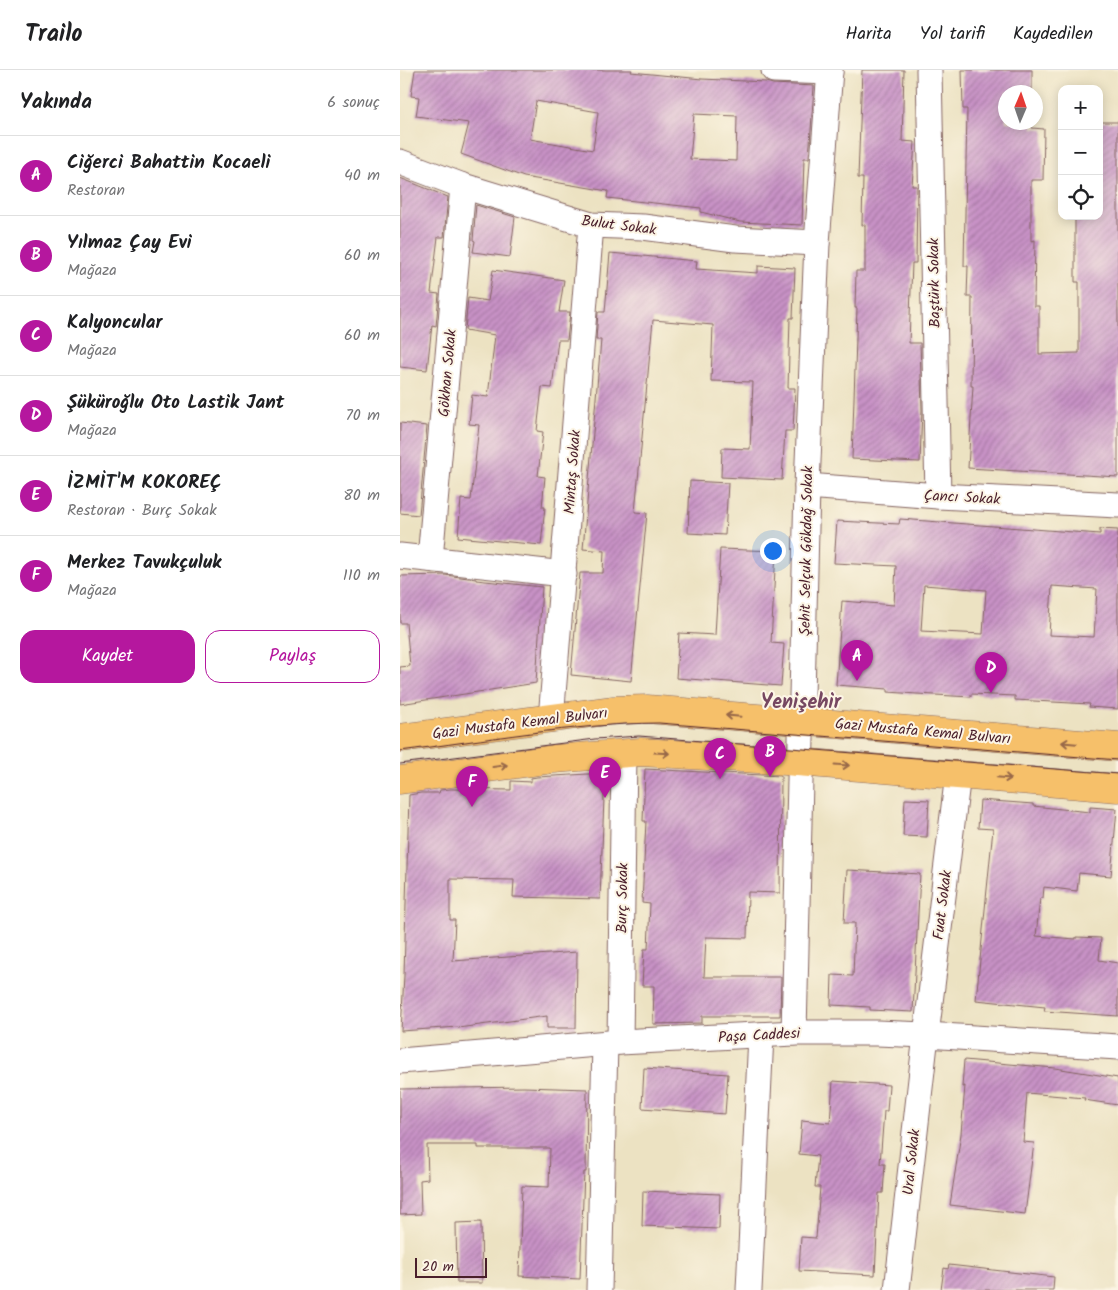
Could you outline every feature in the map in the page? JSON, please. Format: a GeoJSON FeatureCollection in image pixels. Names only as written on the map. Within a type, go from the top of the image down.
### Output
{"type":"FeatureCollection","features":[{"type":"Feature","properties":{"kind":"main road","name":"Gazi Mustafa Kemal Bulvarı"},"geometry":{"type":"LineString","coordinates":[[400,738],[614,710],[646,709],[1118,747]]}},
{"type":"Feature","properties":{"kind":"main road"},"geometry":{"type":"LineString","coordinates":[[400,780],[554,759],[659,752],[1118,788]]}},
{"type":"Feature","properties":{"kind":"street"},"geometry":{"type":"LineString","coordinates":[[774,70],[830,71]]}},
{"type":"Feature","properties":{"kind":"street","name":"Baştürk Sokak"},"geometry":{"type":"LineString","coordinates":[[929,70],[938,496]]}},
{"type":"Feature","properties":{"kind":"street","name":"Şehit Selçuk Gökdağ Sokak"},"geometry":{"type":"LineString","coordinates":[[794,1033],[807,486],[817,243],[830,71]]}},
{"type":"Feature","properties":{"kind":"street","name":"Bulut Sokak"},"geometry":{"type":"LineString","coordinates":[[400,162],[463,186],[591,224],[643,227],[735,239],[817,243]]}},
{"type":"Feature","properties":{"kind":"street","name":"Gökhan Sokak"},"geometry":{"type":"LineString","coordinates":[[430,560],[463,186]]}},
{"type":"Feature","properties":{"kind":"street","name":"Mintaş Sokak"},"geometry":{"type":"LineString","coordinates":[[551,719],[591,224]]}},
{"type":"Feature","properties":{"kind":"street","name":"Çancı Sokak"},"geometry":{"type":"LineString","coordinates":[[807,486],[938,496],[1118,505]]}},
{"type":"Feature","properties":{"kind":"street"},"geometry":{"type":"LineString","coordinates":[[400,556],[564,574]]}},
{"type":"Feature","properties":{"kind":"street","name":"Burç Sokak"},"geometry":{"type":"LineString","coordinates":[[598,1290],[613,1043],[624,753]]}},
{"type":"Feature","properties":{"kind":"street","name":"Fuat Sokak"},"geometry":{"type":"LineString","coordinates":[[926,1035],[958,774]]}},
{"type":"Feature","properties":{"kind":"street","name":"Paşa Caddesi"},"geometry":{"type":"LineString","coordinates":[[400,1061],[613,1043],[794,1033],[926,1035],[1118,1047]]}},
{"type":"Feature","properties":{"kind":"street"},"geometry":{"type":"LineString","coordinates":[[749,1290],[761,1035]]}},
{"type":"Feature","properties":{"kind":"street","name":"Ural Sokak"},"geometry":{"type":"LineString","coordinates":[[897,1290],[926,1035]]}},
{"type":"Feature","properties":{"kind":"building"},"geometry":{"type":"Polygon","coordinates":[[[415,70],[632,70],[631,72],[702,79],[814,86],[809,158],[804,158],[802,225],[740,222],[701,212],[701,208],[607,198],[608,191],[524,177],[461,154],[469,123],[416,116],[419,97],[411,96],[415,70]],[[536,101],[530,139],[593,150],[598,112],[536,101]],[[694,114],[690,159],[736,161],[737,116],[694,114]]]}},
{"type":"Feature","properties":{"kind":"building"},"geometry":{"type":"Polygon","coordinates":[[[862,70],[904,70],[902,141],[915,142],[912,186],[917,186],[916,263],[912,263],[909,343],[920,343],[922,410],[920,462],[852,459],[857,308],[855,308],[856,271],[865,271],[865,225],[862,225],[863,178],[858,178],[862,70]]]}},
{"type":"Feature","properties":{"kind":"building"},"geometry":{"type":"Polygon","coordinates":[[[962,70],[1032,70],[1032,85],[998,85],[998,130],[1044,129],[1043,180],[1031,180],[1031,241],[1035,240],[1034,306],[1039,306],[1039,354],[1079,353],[1079,282],[1075,282],[1075,220],[1103,220],[1103,122],[1118,122],[1118,477],[968,468],[973,386],[971,386],[972,297],[967,297],[968,266],[964,266],[967,109],[963,109],[962,70]]]}},
{"type":"Feature","properties":{"kind":"building"},"geometry":{"type":"Polygon","coordinates":[[[400,178],[448,197],[444,237],[438,237],[431,293],[439,294],[436,326],[432,325],[427,370],[400,367],[400,178]]]}},
{"type":"Feature","properties":{"kind":"building"},"geometry":{"type":"Polygon","coordinates":[[[476,205],[515,217],[510,257],[473,252],[476,205]]]}},
{"type":"Feature","properties":{"kind":"building"},"geometry":{"type":"Polygon","coordinates":[[[610,253],[697,261],[696,269],[758,273],[758,266],[795,268],[793,318],[790,318],[788,388],[795,388],[793,431],[785,431],[782,480],[721,477],[722,448],[750,449],[753,382],[711,381],[713,325],[653,320],[635,512],[647,513],[631,681],[571,675],[580,573],[603,573],[604,551],[583,549],[601,340],[596,340],[598,312],[605,312],[610,253]]]}},
{"type":"Feature","properties":{"kind":"building"},"geometry":{"type":"Polygon","coordinates":[[[493,270],[564,280],[559,312],[570,312],[567,340],[558,340],[552,388],[542,387],[537,431],[543,432],[538,476],[545,477],[542,507],[545,507],[541,545],[458,537],[461,499],[471,500],[479,425],[469,424],[472,395],[488,397],[495,335],[465,330],[468,298],[488,301],[493,270]]]}},
{"type":"Feature","properties":{"kind":"building"},"geometry":{"type":"Polygon","coordinates":[[[400,423],[427,426],[419,515],[400,513],[400,423]]]}},
{"type":"Feature","properties":{"kind":"building"},"geometry":{"type":"Polygon","coordinates":[[[690,481],[728,483],[725,535],[688,533],[690,481]]]}},
{"type":"Feature","properties":{"kind":"building"},"geometry":{"type":"Polygon","coordinates":[[[900,519],[1100,534],[1100,529],[1118,530],[1118,709],[1089,707],[1090,704],[1015,700],[1015,696],[971,694],[971,697],[917,694],[888,692],[888,689],[836,685],[842,601],[894,605],[896,566],[834,563],[837,521],[899,524],[900,519]],[[924,585],[921,631],[983,634],[986,590],[924,585]],[[1052,586],[1049,635],[1094,637],[1097,589],[1052,586]]]}},
{"type":"Feature","properties":{"kind":"building"},"geometry":{"type":"Polygon","coordinates":[[[720,549],[776,551],[771,643],[784,644],[781,686],[676,678],[679,633],[715,635],[720,549]]]}},
{"type":"Feature","properties":{"kind":"building"},"geometry":{"type":"Polygon","coordinates":[[[445,575],[542,587],[536,683],[400,704],[400,667],[410,666],[406,623],[400,623],[400,576],[445,575]]]}},
{"type":"Feature","properties":{"kind":"building"},"geometry":{"type":"Polygon","coordinates":[[[645,769],[781,776],[780,893],[748,892],[747,938],[706,937],[704,977],[781,977],[780,1016],[702,1016],[702,1023],[653,1024],[654,986],[642,986],[644,949],[648,949],[650,904],[642,903],[646,821],[643,821],[645,769]]]}},
{"type":"Feature","properties":{"kind":"building"},"geometry":{"type":"Polygon","coordinates":[[[605,773],[600,899],[513,897],[514,880],[450,879],[450,920],[455,920],[453,961],[577,952],[576,1028],[547,1028],[547,1016],[458,1028],[401,1031],[409,795],[439,793],[440,790],[451,789],[511,790],[511,781],[531,782],[531,778],[537,777],[605,773]]]}},
{"type":"Feature","properties":{"kind":"building"},"geometry":{"type":"Polygon","coordinates":[[[905,799],[929,800],[927,837],[903,836],[905,799]]]}},
{"type":"Feature","properties":{"kind":"building"},"geometry":{"type":"Polygon","coordinates":[[[980,800],[1033,804],[1033,806],[1090,812],[1090,807],[1117,809],[1111,876],[1079,873],[1077,891],[1044,887],[1043,898],[1040,898],[1036,936],[1076,939],[1076,937],[1101,938],[1099,960],[1118,963],[1118,1016],[1044,1011],[1045,1007],[976,1000],[993,829],[978,828],[980,800]]]}},
{"type":"Feature","properties":{"kind":"building"},"geometry":{"type":"Polygon","coordinates":[[[847,870],[920,874],[913,1012],[870,1010],[870,1007],[831,1005],[832,975],[853,976],[855,923],[844,923],[847,870]]]}},
{"type":"Feature","properties":{"kind":"building"},"geometry":{"type":"Polygon","coordinates":[[[964,1060],[1055,1068],[1118,1078],[1118,1105],[1084,1100],[1085,1098],[1027,1093],[1023,1142],[1034,1143],[1025,1214],[950,1205],[961,1134],[965,1086],[962,1087],[964,1060]]]}},
{"type":"Feature","properties":{"kind":"building"},"geometry":{"type":"Polygon","coordinates":[[[644,1068],[728,1074],[725,1114],[642,1108],[644,1068]]]}},
{"type":"Feature","properties":{"kind":"building"},"geometry":{"type":"Polygon","coordinates":[[[833,1081],[889,1085],[887,1111],[884,1111],[880,1164],[885,1164],[883,1193],[879,1193],[875,1275],[799,1271],[801,1237],[816,1238],[820,1187],[815,1187],[818,1156],[799,1154],[802,1120],[830,1123],[833,1081]]]}},
{"type":"Feature","properties":{"kind":"building"},"geometry":{"type":"Polygon","coordinates":[[[524,1087],[587,1089],[586,1172],[584,1172],[580,1279],[519,1276],[522,1186],[549,1187],[550,1148],[478,1148],[478,1145],[427,1145],[428,1179],[420,1180],[421,1214],[400,1215],[400,1089],[524,1087]]]}},
{"type":"Feature","properties":{"kind":"building"},"geometry":{"type":"Polygon","coordinates":[[[643,1191],[720,1194],[719,1229],[642,1226],[643,1191]]]}},
{"type":"Feature","properties":{"kind":"building"},"geometry":{"type":"Polygon","coordinates":[[[481,1222],[482,1283],[457,1283],[456,1223],[481,1222]]]}},
{"type":"Feature","properties":{"kind":"building"},"geometry":{"type":"Polygon","coordinates":[[[949,1265],[1054,1277],[1053,1290],[941,1290],[944,1268],[948,1269],[949,1265]]]}},
{"type":"Feature","properties":{"kind":"tram line"},"geometry":{"type":"LineString","coordinates":[[400,751],[561,729],[659,723],[1118,760]]}},
{"type":"Feature","properties":{"kind":"tram line"},"geometry":{"type":"LineString","coordinates":[[400,764],[595,739],[639,736],[1118,774]]}},
{"type":"Feature","properties":{"kind":"place","name":"Ciğerci Bahattin Kocaeli"},"geometry":{"type":"Point","coordinates":[857,681]}},
{"type":"Feature","properties":{"kind":"place","name":"Şüküroğlu Oto Lastik Jant"},"geometry":{"type":"Point","coordinates":[991,693]}},
{"type":"Feature","properties":{"kind":"place","name":"Yılmaz Çay Evi"},"geometry":{"type":"Point","coordinates":[770,777]}},
{"type":"Feature","properties":{"kind":"place","name":"Kalyoncular"},"geometry":{"type":"Point","coordinates":[720,779]}},
{"type":"Feature","properties":{"kind":"place","name":"İZMİT'M KOKOREÇ"},"geometry":{"type":"Point","coordinates":[605,798]}},
{"type":"Feature","properties":{"kind":"place","name":"Merkez Tavukçuluk"},"geometry":{"type":"Point","coordinates":[472,807]}},
{"type":"Feature","properties":{"kind":"district","name":"Yenişehir"},"geometry":{"type":"Point","coordinates":[801,701]}}]}
